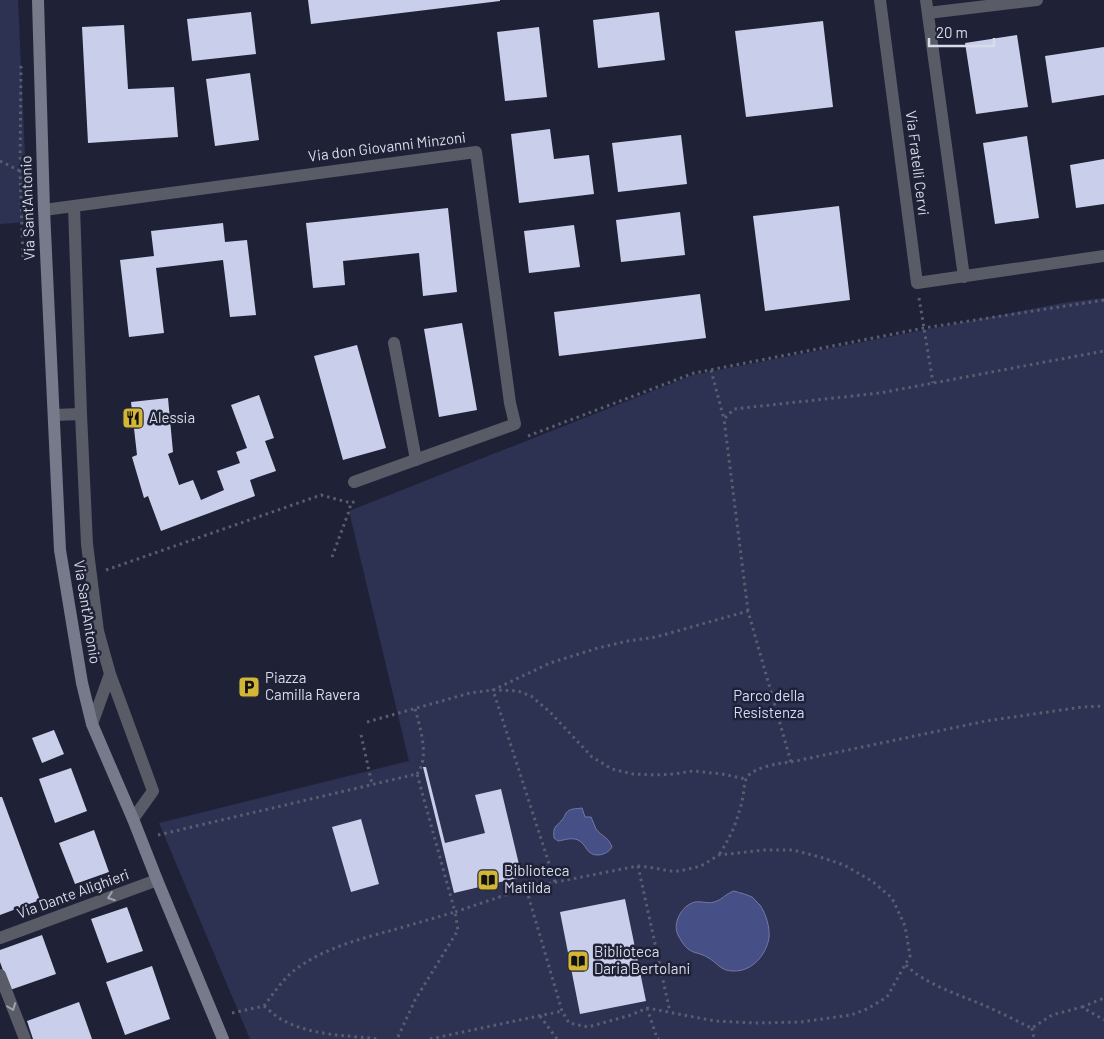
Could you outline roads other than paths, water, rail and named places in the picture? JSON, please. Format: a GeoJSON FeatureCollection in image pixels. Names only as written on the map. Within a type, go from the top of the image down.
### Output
{"type":"FeatureCollection","features":[{"type":"Feature","properties":{"kind":"main road","name":"Via Sant'Antonio"},"geometry":{"type":"LineString","coordinates":[[38,0],[44,210],[60,550],[82,684],[92,724],[223,1039]]}},
{"type":"Feature","properties":{"kind":"street","name":"Via Fratelli Cervi"},"geometry":{"type":"LineString","coordinates":[[880,0],[917,283],[964,277],[926,0]]}},
{"type":"Feature","properties":{"kind":"street"},"geometry":{"type":"LineString","coordinates":[[928,13],[1037,0]]}},
{"type":"Feature","properties":{"kind":"street","name":"Via don Giovanni Minzoni"},"geometry":{"type":"LineString","coordinates":[[44,210],[476,152],[510,403],[515,424],[354,482]]}},
{"type":"Feature","properties":{"kind":"street","name":"Via Sant'Antonio"},"geometry":{"type":"LineString","coordinates":[[74,206],[87,544],[98,631],[110,674],[153,791],[133,819]]}},
{"type":"Feature","properties":{"kind":"street"},"geometry":{"type":"LineString","coordinates":[[964,277],[1104,256]]}},
{"type":"Feature","properties":{"kind":"street"},"geometry":{"type":"LineString","coordinates":[[394,343],[416,460]]}},
{"type":"Feature","properties":{"kind":"street"},"geometry":{"type":"LineString","coordinates":[[54,415],[81,414]]}},
{"type":"Feature","properties":{"kind":"street","name":"Via Sant'Antonio"},"geometry":{"type":"LineString","coordinates":[[92,724],[110,674]]}},
{"type":"Feature","properties":{"kind":"street","name":"Via Dante Alighieri"},"geometry":{"type":"LineString","coordinates":[[0,938],[157,880]]}},
{"type":"Feature","properties":{"kind":"street"},"geometry":{"type":"LineString","coordinates":[[0,975],[24,1039]]}},
{"type":"Feature","properties":{"kind":"place","name":"Alessia"},"geometry":{"type":"Point","coordinates":[133,418]}},
{"type":"Feature","properties":{"kind":"place","name":"Piazza Camilla Ravera"},"geometry":{"type":"Point","coordinates":[249,687]}},
{"type":"Feature","properties":{"kind":"place","name":"Biblioteca Matilda"},"geometry":{"type":"Point","coordinates":[488,880]}},
{"type":"Feature","properties":{"kind":"place","name":"Biblioteca Daria Bertolani"},"geometry":{"type":"Point","coordinates":[578,961]}},
{"type":"Feature","properties":{"kind":"park label","name":"Parco della Resistenza"},"geometry":{"type":"Point","coordinates":[769,704]}}]}
